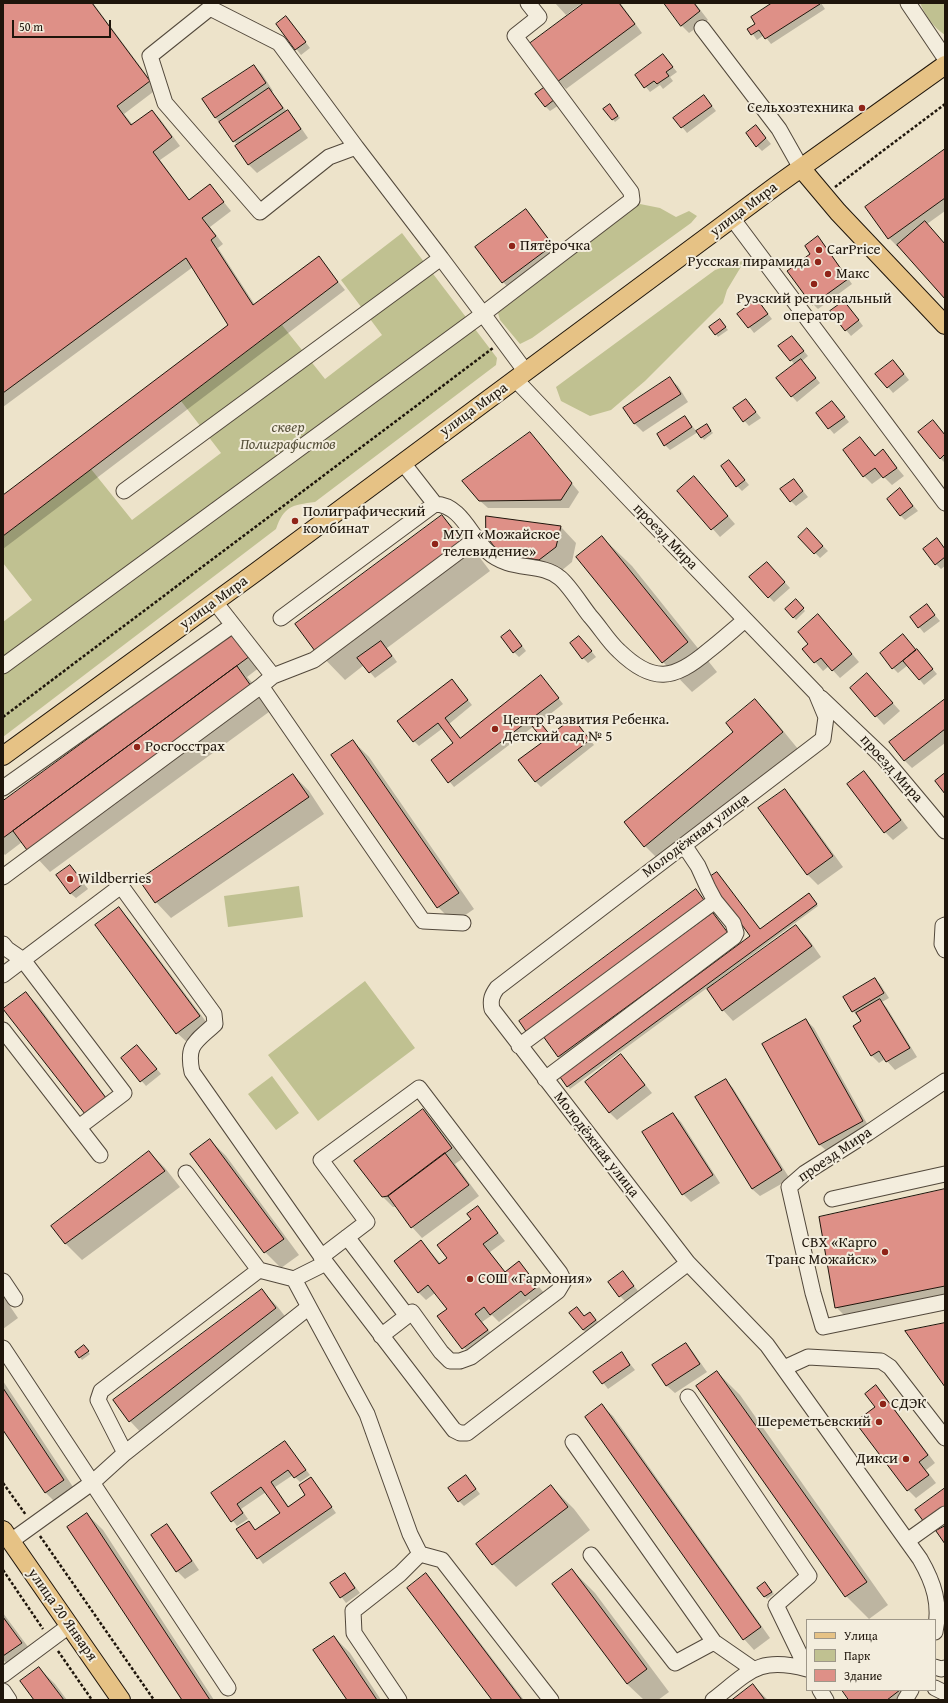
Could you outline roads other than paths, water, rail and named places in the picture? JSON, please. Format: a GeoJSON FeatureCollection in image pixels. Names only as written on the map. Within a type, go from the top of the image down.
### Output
{"type":"FeatureCollection","features":[{"type":"Feature","properties":{"kind":"main road","name":"улица Мира"},"geometry":{"type":"LineString","coordinates":[[3,756],[215,602],[732,218],[945,65]]}},
{"type":"Feature","properties":{"kind":"main road"},"geometry":{"type":"LineString","coordinates":[[801,168],[824,196],[945,325]]}},
{"type":"Feature","properties":{"kind":"main road","name":"улица 20 Января"},"geometry":{"type":"LineString","coordinates":[[7,1536],[121,1700]]}},
{"type":"Feature","properties":{"kind":"street"},"geometry":{"type":"LineString","coordinates":[[3,666],[483,314],[632,200],[631,192],[515,36],[539,17],[528,3]]}},
{"type":"Feature","properties":{"kind":"street"},"geometry":{"type":"LineString","coordinates":[[908,3],[945,58]]}},
{"type":"Feature","properties":{"kind":"street","name":"проезд Мира"},"geometry":{"type":"LineString","coordinates":[[356,147],[329,157],[260,212],[165,103],[150,56],[210,8],[279,43],[503,341],[521,376],[745,620],[816,693],[883,757],[945,831]]}},
{"type":"Feature","properties":{"kind":"street"},"geometry":{"type":"LineString","coordinates":[[702,28],[779,129],[801,168]]}},
{"type":"Feature","properties":{"kind":"street"},"geometry":{"type":"LineString","coordinates":[[732,218],[945,503]]}},
{"type":"Feature","properties":{"kind":"street"},"geometry":{"type":"LineString","coordinates":[[124,491],[441,258]]}},
{"type":"Feature","properties":{"kind":"street"},"geometry":{"type":"LineString","coordinates":[[403,463],[435,504],[450,508],[487,550],[508,564],[543,570],[560,577],[618,650],[634,664],[646,671],[667,675],[680,671],[695,662],[745,620]]}},
{"type":"Feature","properties":{"kind":"street"},"geometry":{"type":"LineString","coordinates":[[281,618],[435,504]]}},
{"type":"Feature","properties":{"kind":"street"},"geometry":{"type":"LineString","coordinates":[[3,877],[273,676],[314,660],[477,538]]}},
{"type":"Feature","properties":{"kind":"street"},"geometry":{"type":"LineString","coordinates":[[215,602],[273,676]]}},
{"type":"Feature","properties":{"kind":"street"},"geometry":{"type":"LineString","coordinates":[[3,788],[233,625]]}},
{"type":"Feature","properties":{"kind":"street"},"geometry":{"type":"LineString","coordinates":[[261,686],[423,921],[463,922]]}},
{"type":"Feature","properties":{"kind":"street","name":"проезд Мира"},"geometry":{"type":"LineString","coordinates":[[816,693],[826,717],[823,739]]}},
{"type":"Feature","properties":{"kind":"street","name":"Молодёжная улица"},"geometry":{"type":"LineString","coordinates":[[823,739],[497,988],[492,996],[491,1003],[492,1009],[519,1046],[688,1263],[767,1345],[784,1368],[920,1559],[932,1582],[937,1602],[938,1614],[936,1626]]}},
{"type":"Feature","properties":{"kind":"street"},"geometry":{"type":"LineString","coordinates":[[545,1079],[734,937],[736,933],[733,923],[715,901],[698,866],[684,845]]}},
{"type":"Feature","properties":{"kind":"street"},"geometry":{"type":"LineString","coordinates":[[3,975],[121,886],[214,1014],[215,1024],[191,1047],[190,1061],[192,1072],[324,1260],[454,1430],[460,1433],[467,1433],[688,1263]]}},
{"type":"Feature","properties":{"kind":"street"},"geometry":{"type":"LineString","coordinates":[[519,1046],[715,901]]}},
{"type":"Feature","properties":{"kind":"street"},"geometry":{"type":"LineString","coordinates":[[945,924],[943,926],[942,944],[945,950]]}},
{"type":"Feature","properties":{"kind":"street"},"geometry":{"type":"LineString","coordinates":[[3,944],[7,949],[23,960],[124,1093],[79,1127]]}},
{"type":"Feature","properties":{"kind":"street"},"geometry":{"type":"LineString","coordinates":[[3,1030],[100,1155]]}},
{"type":"Feature","properties":{"kind":"street","name":"проезд Мира"},"geometry":{"type":"LineString","coordinates":[[945,1080],[868,1133],[805,1173],[789,1187],[813,1293],[823,1327],[945,1302]]}},
{"type":"Feature","properties":{"kind":"street"},"geometry":{"type":"LineString","coordinates":[[186,1174],[259,1270],[294,1278],[324,1260],[347,1237],[367,1222],[321,1160],[419,1088],[560,1272],[564,1281],[558,1291],[471,1358],[460,1362],[450,1361],[441,1352],[412,1312],[381,1336]]}},
{"type":"Feature","properties":{"kind":"street"},"geometry":{"type":"LineString","coordinates":[[832,1199],[945,1174]]}},
{"type":"Feature","properties":{"kind":"street"},"geometry":{"type":"LineString","coordinates":[[347,1237],[407,1316]]}},
{"type":"Feature","properties":{"kind":"street"},"geometry":{"type":"LineString","coordinates":[[125,1453],[98,1400],[101,1391],[259,1270]]}},
{"type":"Feature","properties":{"kind":"street"},"geometry":{"type":"LineString","coordinates":[[294,1278],[367,1414],[410,1534],[420,1554],[442,1560],[552,1700]]}},
{"type":"Feature","properties":{"kind":"street"},"geometry":{"type":"LineString","coordinates":[[3,1281],[15,1299]]}},
{"type":"Feature","properties":{"kind":"street"},"geometry":{"type":"LineString","coordinates":[[7,1536],[33,1525],[93,1482],[125,1453],[309,1308]]}},
{"type":"Feature","properties":{"kind":"street"},"geometry":{"type":"LineString","coordinates":[[3,1348],[228,1688]]}},
{"type":"Feature","properties":{"kind":"street"},"geometry":{"type":"LineString","coordinates":[[784,1368],[808,1357],[880,1361],[890,1367],[945,1438]]}},
{"type":"Feature","properties":{"kind":"street"},"geometry":{"type":"LineString","coordinates":[[688,1397],[809,1576],[776,1605],[806,1667]]}},
{"type":"Feature","properties":{"kind":"street"},"geometry":{"type":"LineString","coordinates":[[573,1442],[714,1642],[753,1669]]}},
{"type":"Feature","properties":{"kind":"street"},"geometry":{"type":"LineString","coordinates":[[907,1541],[945,1514]]}},
{"type":"Feature","properties":{"kind":"street"},"geometry":{"type":"LineString","coordinates":[[399,1700],[354,1633],[353,1610],[400,1574],[420,1554]]}},
{"type":"Feature","properties":{"kind":"street"},"geometry":{"type":"LineString","coordinates":[[591,1555],[675,1663],[714,1642]]}},
{"type":"Feature","properties":{"kind":"street"},"geometry":{"type":"LineString","coordinates":[[3,1675],[69,1626]]}},
{"type":"Feature","properties":{"kind":"street"},"geometry":{"type":"LineString","coordinates":[[713,1700],[753,1669],[770,1664],[806,1669]]}},
{"type":"Feature","properties":{"kind":"street"},"geometry":{"type":"LineString","coordinates":[[936,1688],[945,1693]]}},
{"type":"Feature","properties":{"kind":"street"},"geometry":{"type":"LineString","coordinates":[[3,1691],[9,1700]]}},
{"type":"Feature","properties":{"kind":"street"},"geometry":{"type":"LineString","coordinates":[[821,1691],[826,1700]]}},
{"type":"Feature","properties":{"kind":"street"},"geometry":{"type":"LineString","coordinates":[[904,1700],[910,1691]]}},
{"type":"Feature","properties":{"kind":"place","name":"Сельхозтехника"},"geometry":{"type":"Point","coordinates":[862,108]}},
{"type":"Feature","properties":{"kind":"place","name":"Пятёрочка"},"geometry":{"type":"Point","coordinates":[512,246]}},
{"type":"Feature","properties":{"kind":"place","name":"CarPrice"},"geometry":{"type":"Point","coordinates":[819,250]}},
{"type":"Feature","properties":{"kind":"place","name":"Русская пирамида"},"geometry":{"type":"Point","coordinates":[818,262]}},
{"type":"Feature","properties":{"kind":"place","name":"Макс"},"geometry":{"type":"Point","coordinates":[828,274]}},
{"type":"Feature","properties":{"kind":"place","name":"Рузский региональный оператор"},"geometry":{"type":"Point","coordinates":[814,284]}},
{"type":"Feature","properties":{"kind":"place","name":"Полиграфический комбинат"},"geometry":{"type":"Point","coordinates":[295,521]}},
{"type":"Feature","properties":{"kind":"place","name":"МУП «Можайское телевидение»"},"geometry":{"type":"Point","coordinates":[435,544]}},
{"type":"Feature","properties":{"kind":"place","name":"Центр Развития Ребенка. Детский сад № 5"},"geometry":{"type":"Point","coordinates":[495,729]}},
{"type":"Feature","properties":{"kind":"place","name":"Росгосстрах"},"geometry":{"type":"Point","coordinates":[137,747]}},
{"type":"Feature","properties":{"kind":"place","name":"Wildberries"},"geometry":{"type":"Point","coordinates":[70,879]}},
{"type":"Feature","properties":{"kind":"place","name":"СВХ «Карго Транс Можайск»"},"geometry":{"type":"Point","coordinates":[885,1252]}},
{"type":"Feature","properties":{"kind":"place","name":"СОШ «Гармония»"},"geometry":{"type":"Point","coordinates":[470,1279]}},
{"type":"Feature","properties":{"kind":"place","name":"СДЭК"},"geometry":{"type":"Point","coordinates":[883,1404]}},
{"type":"Feature","properties":{"kind":"place","name":"Шереметьевский"},"geometry":{"type":"Point","coordinates":[879,1422]}},
{"type":"Feature","properties":{"kind":"place","name":"Дикси"},"geometry":{"type":"Point","coordinates":[906,1459]}},
{"type":"Feature","properties":{"kind":"park label","name":"сквер Полиграфистов"},"geometry":{"type":"Point","coordinates":[288,436]}}]}
